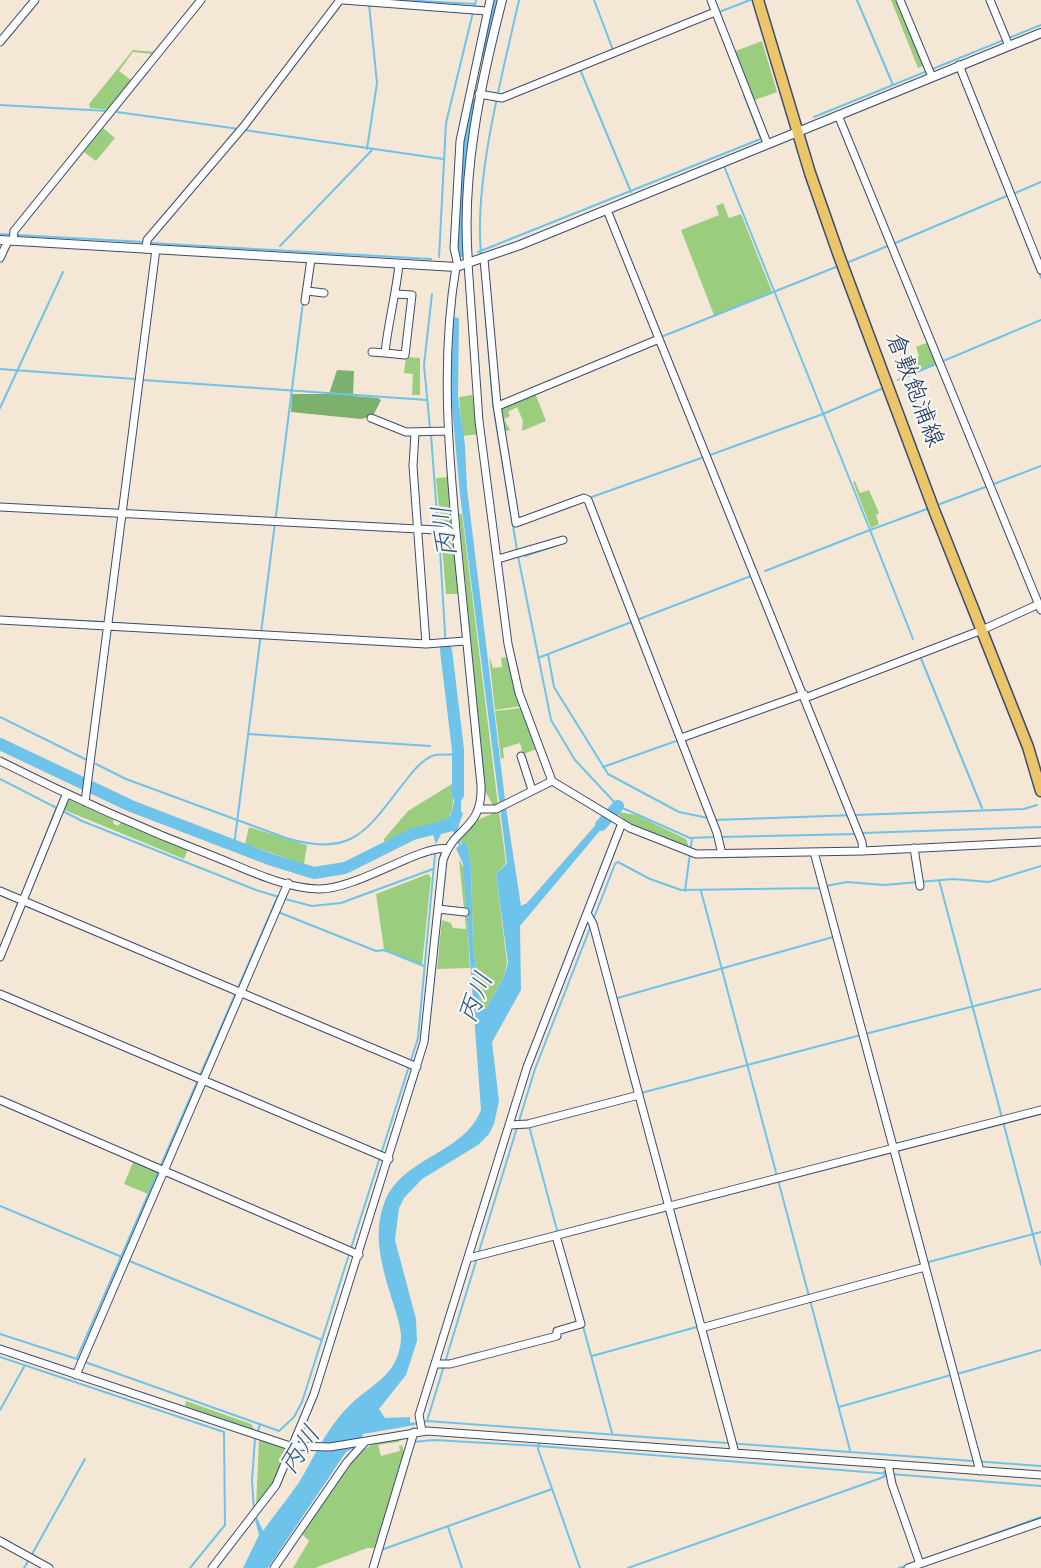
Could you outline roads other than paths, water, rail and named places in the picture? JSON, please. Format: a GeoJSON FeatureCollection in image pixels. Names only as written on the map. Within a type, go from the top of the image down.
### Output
{"type":"FeatureCollection","features":[{"type":"Feature","properties":{"kind":"main road","name":"倉敷飽浦線"},"geometry":{"type":"LineString","coordinates":[[758,0],[797,131],[838,253],[1028,747],[1041,791]]}},
{"type":"Feature","properties":{"kind":"street"},"geometry":{"type":"LineString","coordinates":[[0,42],[35,0]]}},
{"type":"Feature","properties":{"kind":"street"},"geometry":{"type":"LineString","coordinates":[[0,258],[10,239],[201,0]]}},
{"type":"Feature","properties":{"kind":"street"},"geometry":{"type":"LineString","coordinates":[[146,245],[244,126],[341,0],[487,11]]}},
{"type":"Feature","properties":{"kind":"street"},"geometry":{"type":"LineString","coordinates":[[212,1568],[279,1479],[296,1446],[314,1394],[353,1253],[412,1065],[426,1030],[442,865],[450,846],[472,822],[480,809],[481,785],[465,641],[445,397],[448,321],[457,266],[454,248],[460,141],[490,0]]}},
{"type":"Feature","properties":{"kind":"street"},"geometry":{"type":"LineString","coordinates":[[502,0],[479,94],[467,200],[468,263],[479,421],[513,672],[552,781],[606,812],[622,824],[691,853],[863,851],[1041,842]]}},
{"type":"Feature","properties":{"kind":"street"},"geometry":{"type":"LineString","coordinates":[[711,0],[766,139]]}},
{"type":"Feature","properties":{"kind":"street"},"geometry":{"type":"LineString","coordinates":[[900,0],[930,72]]}},
{"type":"Feature","properties":{"kind":"street"},"geometry":{"type":"LineString","coordinates":[[990,0],[1007,42]]}},
{"type":"Feature","properties":{"kind":"street"},"geometry":{"type":"LineString","coordinates":[[479,94],[498,98],[715,12]]}},
{"type":"Feature","properties":{"kind":"street"},"geometry":{"type":"LineString","coordinates":[[10,239],[146,245],[156,249],[457,266],[484,259],[607,210],[766,139],[797,131],[838,115],[930,72],[959,65],[1007,42],[1041,33]]}},
{"type":"Feature","properties":{"kind":"street"},"geometry":{"type":"LineString","coordinates":[[959,65],[1041,270]]}},
{"type":"Feature","properties":{"kind":"street"},"geometry":{"type":"LineString","coordinates":[[681,738],[1040,607],[838,115]]}},
{"type":"Feature","properties":{"kind":"street"},"geometry":{"type":"LineString","coordinates":[[607,210],[850,811],[862,842],[863,851]]}},
{"type":"Feature","properties":{"kind":"street"},"geometry":{"type":"LineString","coordinates":[[85,802],[156,249]]}},
{"type":"Feature","properties":{"kind":"street"},"geometry":{"type":"LineString","coordinates":[[305,301],[311,259]]}},
{"type":"Feature","properties":{"kind":"street"},"geometry":{"type":"LineString","coordinates":[[484,259],[497,405],[516,523],[586,500],[681,738],[718,837],[722,854]]}},
{"type":"Feature","properties":{"kind":"street"},"geometry":{"type":"LineString","coordinates":[[385,353],[389,312],[396,294],[399,264]]}},
{"type":"Feature","properties":{"kind":"street"},"geometry":{"type":"LineString","coordinates":[[307,291],[324,293]]}},
{"type":"Feature","properties":{"kind":"street"},"geometry":{"type":"LineString","coordinates":[[372,352],[405,355],[412,296],[396,294]]}},
{"type":"Feature","properties":{"kind":"street"},"geometry":{"type":"LineString","coordinates":[[497,405],[658,340]]}},
{"type":"Feature","properties":{"kind":"street"},"geometry":{"type":"LineString","coordinates":[[371,418],[396,430],[415,433],[448,431]]}},
{"type":"Feature","properties":{"kind":"street"},"geometry":{"type":"LineString","coordinates":[[415,433],[413,466],[426,642]]}},
{"type":"Feature","properties":{"kind":"street"},"geometry":{"type":"LineString","coordinates":[[0,507],[418,527],[456,531]]}},
{"type":"Feature","properties":{"kind":"street"},"geometry":{"type":"LineString","coordinates":[[498,559],[563,540]]}},
{"type":"Feature","properties":{"kind":"street"},"geometry":{"type":"LineString","coordinates":[[0,620],[426,642],[447,645],[465,641]]}},
{"type":"Feature","properties":{"kind":"street"},"geometry":{"type":"LineString","coordinates":[[521,756],[532,790]]}},
{"type":"Feature","properties":{"kind":"street"},"geometry":{"type":"LineString","coordinates":[[0,761],[66,795],[195,850],[288,883],[318,889],[363,880],[432,850],[450,846]]}},
{"type":"Feature","properties":{"kind":"street"},"geometry":{"type":"LineString","coordinates":[[480,809],[496,809],[552,781]]}},
{"type":"Feature","properties":{"kind":"street"},"geometry":{"type":"LineString","coordinates":[[0,957],[21,900],[66,795]]}},
{"type":"Feature","properties":{"kind":"street"},"geometry":{"type":"LineString","coordinates":[[373,1568],[412,1442],[441,1364],[520,1125],[527,1067],[590,919],[622,824]]}},
{"type":"Feature","properties":{"kind":"street"},"geometry":{"type":"LineString","coordinates":[[914,848],[919,883]]}},
{"type":"Feature","properties":{"kind":"street"},"geometry":{"type":"LineString","coordinates":[[814,852],[923,1266],[978,1464]]}},
{"type":"Feature","properties":{"kind":"street"},"geometry":{"type":"LineString","coordinates":[[76,1375],[162,1169],[288,883]]}},
{"type":"Feature","properties":{"kind":"street"},"geometry":{"type":"LineString","coordinates":[[0,891],[412,1065]]}},
{"type":"Feature","properties":{"kind":"street"},"geometry":{"type":"LineString","coordinates":[[438,909],[465,912]]}},
{"type":"Feature","properties":{"kind":"street"},"geometry":{"type":"LineString","coordinates":[[590,919],[735,1453]]}},
{"type":"Feature","properties":{"kind":"street"},"geometry":{"type":"LineString","coordinates":[[0,994],[384,1157]]}},
{"type":"Feature","properties":{"kind":"street"},"geometry":{"type":"LineString","coordinates":[[520,1125],[637,1096]]}},
{"type":"Feature","properties":{"kind":"street"},"geometry":{"type":"LineString","coordinates":[[0,1100],[353,1253]]}},
{"type":"Feature","properties":{"kind":"street"},"geometry":{"type":"LineString","coordinates":[[475,1257],[1041,1110]]}},
{"type":"Feature","properties":{"kind":"street"},"geometry":{"type":"LineString","coordinates":[[441,1364],[557,1333],[581,1324],[558,1236]]}},
{"type":"Feature","properties":{"kind":"street"},"geometry":{"type":"LineString","coordinates":[[700,1327],[923,1266]]}},
{"type":"Feature","properties":{"kind":"street"},"geometry":{"type":"LineString","coordinates":[[0,1349],[296,1446],[330,1447],[365,1441],[419,1427],[735,1453],[889,1470],[978,1464],[1041,1475]]}},
{"type":"Feature","properties":{"kind":"street"},"geometry":{"type":"LineString","coordinates":[[274,1568],[347,1462],[365,1441]]}},
{"type":"Feature","properties":{"kind":"street"},"geometry":{"type":"LineString","coordinates":[[889,1470],[919,1562]]}},
{"type":"Feature","properties":{"kind":"street"},"geometry":{"type":"LineString","coordinates":[[908,1568],[919,1562],[1041,1522]]}},
{"type":"Feature","properties":{"kind":"street"},"geometry":{"type":"LineString","coordinates":[[0,1541],[49,1568]]}},
{"type":"Feature","properties":{"kind":"water"},"geometry":{"type":"Polygon","coordinates":[[[453,317],[459,318],[458,397],[465,445],[467,488],[506,808],[521,906],[527,903],[600,820],[605,818],[608,821],[520,926],[521,990],[492,1042],[499,1101],[494,1124],[489,1134],[478,1145],[422,1179],[404,1198],[399,1208],[395,1240],[416,1319],[417,1341],[406,1375],[379,1409],[385,1418],[410,1417],[410,1423],[414,1422],[415,1425],[363,1434],[360,1445],[346,1452],[268,1568],[243,1568],[259,1535],[255,1520],[257,1517],[263,1531],[296,1487],[338,1419],[351,1404],[381,1380],[393,1366],[397,1357],[401,1342],[400,1329],[379,1243],[381,1215],[385,1201],[394,1186],[406,1174],[448,1146],[473,1125],[481,1110],[463,864],[456,848],[459,846],[453,831],[441,834],[436,844],[433,835],[416,836],[414,832],[450,815],[455,798],[456,781],[461,780],[461,812],[463,813],[457,831],[461,845],[467,843],[471,868],[473,945],[481,1008],[486,1009],[504,977],[508,963],[496,874],[507,863],[460,494],[451,396],[453,317]]]}},
{"type":"Feature","properties":{"kind":"waterway"},"geometry":{"type":"LineString","coordinates":[[402,0],[475,4]]}},
{"type":"Feature","properties":{"kind":"waterway"},"geometry":{"type":"LineString","coordinates":[[439,257],[446,123],[476,0]]}},
{"type":"Feature","properties":{"kind":"waterway","name":"丙川"},"geometry":{"type":"LineString","coordinates":[[482,51],[495,0]]}},
{"type":"Feature","properties":{"kind":"waterway"},"geometry":{"type":"LineString","coordinates":[[481,254],[480,225],[485,161],[519,0]]}},
{"type":"Feature","properties":{"kind":"waterway"},"geometry":{"type":"LineString","coordinates":[[594,0],[613,50]]}},
{"type":"Feature","properties":{"kind":"waterway"},"geometry":{"type":"LineString","coordinates":[[719,12],[750,0]]}},
{"type":"Feature","properties":{"kind":"waterway"},"geometry":{"type":"LineString","coordinates":[[857,0],[893,85]]}},
{"type":"Feature","properties":{"kind":"waterway"},"geometry":{"type":"LineString","coordinates":[[367,149],[377,83],[369,4]]}},
{"type":"Feature","properties":{"kind":"waterway"},"geometry":{"type":"LineString","coordinates":[[814,117],[1041,25]]}},
{"type":"Feature","properties":{"kind":"waterway"},"geometry":{"type":"LineString","coordinates":[[579,67],[631,192]]}},
{"type":"Feature","properties":{"kind":"waterway"},"geometry":{"type":"LineString","coordinates":[[19,230],[149,70]]}},
{"type":"Feature","properties":{"kind":"waterway"},"geometry":{"type":"LineString","coordinates":[[744,95],[761,139]]}},
{"type":"Feature","properties":{"kind":"waterway","name":"丙川"},"geometry":{"type":"LineString","coordinates":[[459,252],[461,184],[470,103]]}},
{"type":"Feature","properties":{"kind":"waterway"},"geometry":{"type":"LineString","coordinates":[[0,105],[108,111]]}},
{"type":"Feature","properties":{"kind":"waterway"},"geometry":{"type":"LineString","coordinates":[[117,112],[239,129]]}},
{"type":"Feature","properties":{"kind":"waterway"},"geometry":{"type":"LineString","coordinates":[[244,130],[443,159]]}},
{"type":"Feature","properties":{"kind":"waterway"},"geometry":{"type":"LineString","coordinates":[[478,252],[768,136]]}},
{"type":"Feature","properties":{"kind":"waterway"},"geometry":{"type":"LineString","coordinates":[[280,246],[372,150]]}},
{"type":"Feature","properties":{"kind":"waterway"},"geometry":{"type":"LineString","coordinates":[[724,166],[870,530],[927,509]]}},
{"type":"Feature","properties":{"kind":"waterway"},"geometry":{"type":"LineString","coordinates":[[1013,194],[1041,182]]}},
{"type":"Feature","properties":{"kind":"waterway"},"geometry":{"type":"LineString","coordinates":[[893,244],[1009,195]]}},
{"type":"Feature","properties":{"kind":"waterway"},"geometry":{"type":"LineString","coordinates":[[0,234],[144,242]]}},
{"type":"Feature","properties":{"kind":"waterway"},"geometry":{"type":"LineString","coordinates":[[150,243],[431,259]]}},
{"type":"Feature","properties":{"kind":"waterway"},"geometry":{"type":"LineString","coordinates":[[849,262],[890,245]]}},
{"type":"Feature","properties":{"kind":"waterway"},"geometry":{"type":"LineString","coordinates":[[661,337],[836,267]]}},
{"type":"Feature","properties":{"kind":"waterway"},"geometry":{"type":"LineString","coordinates":[[1038,270],[1041,278]]}},
{"type":"Feature","properties":{"kind":"waterway"},"geometry":{"type":"LineString","coordinates":[[0,408],[63,272]]}},
{"type":"Feature","properties":{"kind":"waterway"},"geometry":{"type":"LineString","coordinates":[[430,429],[424,365],[432,294]]}},
{"type":"Feature","properties":{"kind":"waterway"},"geometry":{"type":"LineString","coordinates":[[484,297],[493,405],[517,550]]}},
{"type":"Feature","properties":{"kind":"waterway"},"geometry":{"type":"LineString","coordinates":[[234,846],[303,302]]}},
{"type":"Feature","properties":{"kind":"waterway"},"geometry":{"type":"LineString","coordinates":[[898,380],[1041,320]]}},
{"type":"Feature","properties":{"kind":"waterway"},"geometry":{"type":"LineString","coordinates":[[0,369],[135,379]]}},
{"type":"Feature","properties":{"kind":"waterway"},"geometry":{"type":"LineString","coordinates":[[143,380],[427,400]]}},
{"type":"Feature","properties":{"kind":"waterway"},"geometry":{"type":"LineString","coordinates":[[710,455],[823,414],[881,389]]}},
{"type":"Feature","properties":{"kind":"waterway"},"geometry":{"type":"LineString","coordinates":[[431,435],[438,528]]}},
{"type":"Feature","properties":{"kind":"waterway"},"geometry":{"type":"LineString","coordinates":[[589,498],[704,457]]}},
{"type":"Feature","properties":{"kind":"waterway"},"geometry":{"type":"LineString","coordinates":[[991,485],[1041,466]]}},
{"type":"Feature","properties":{"kind":"waterway"},"geometry":{"type":"LineString","coordinates":[[940,504],[988,486]]}},
{"type":"Feature","properties":{"kind":"waterway"},"geometry":{"type":"LineString","coordinates":[[765,571],[870,530],[913,639]]}},
{"type":"Feature","properties":{"kind":"waterway"},"geometry":{"type":"LineString","coordinates":[[439,533],[446,650]]}},
{"type":"Feature","properties":{"kind":"waterway"},"geometry":{"type":"LineString","coordinates":[[525,556],[555,546]]}},
{"type":"Feature","properties":{"kind":"waterway"},"geometry":{"type":"LineString","coordinates":[[518,556],[551,720],[575,760],[618,806],[690,838],[715,837]]}},
{"type":"Feature","properties":{"kind":"waterway"},"geometry":{"type":"LineString","coordinates":[[538,658],[751,576]]}},
{"type":"Feature","properties":{"kind":"waterway"},"geometry":{"type":"LineString","coordinates":[[0,617],[104,622]]}},
{"type":"Feature","properties":{"kind":"waterway"},"geometry":{"type":"LineString","coordinates":[[113,623],[162,626]]}},
{"type":"Feature","properties":{"kind":"waterway"},"geometry":{"type":"LineString","coordinates":[[446,650],[458,750],[458,795]]}},
{"type":"Feature","properties":{"kind":"waterway"},"geometry":{"type":"LineString","coordinates":[[548,654],[554,687],[608,774],[679,812],[708,818]]}},
{"type":"Feature","properties":{"kind":"waterway"},"geometry":{"type":"LineString","coordinates":[[920,656],[982,808]]}},
{"type":"Feature","properties":{"kind":"waterway"},"geometry":{"type":"LineString","coordinates":[[0,717],[87,760]]}},
{"type":"Feature","properties":{"kind":"waterway"},"geometry":{"type":"LineString","coordinates":[[248,734],[430,746]]}},
{"type":"Feature","properties":{"kind":"waterway"},"geometry":{"type":"LineString","coordinates":[[603,767],[679,740]]}},
{"type":"Feature","properties":{"kind":"waterway"},"geometry":{"type":"LineString","coordinates":[[0,744],[131,806],[269,859],[314,873],[345,868],[413,834],[429,830]]}},
{"type":"Feature","properties":{"kind":"waterway"},"geometry":{"type":"LineString","coordinates":[[96,764],[126,779],[286,838],[329,844],[358,835],[370,825],[412,772],[427,759],[435,755],[458,754]]}},
{"type":"Feature","properties":{"kind":"waterway"},"geometry":{"type":"LineString","coordinates":[[0,779],[82,821],[279,897]]}},
{"type":"Feature","properties":{"kind":"waterway"},"geometry":{"type":"LineString","coordinates":[[715,820],[1024,809],[1037,805]]}},
{"type":"Feature","properties":{"kind":"waterway"},"geometry":{"type":"LineString","coordinates":[[601,825],[618,806]]}},
{"type":"Feature","properties":{"kind":"waterway"},"geometry":{"type":"LineString","coordinates":[[25,887],[56,809]]}},
{"type":"Feature","properties":{"kind":"waterway"},"geometry":{"type":"LineString","coordinates":[[862,833],[1041,827]]}},
{"type":"Feature","properties":{"kind":"waterway"},"geometry":{"type":"LineString","coordinates":[[721,837],[856,834]]}},
{"type":"Feature","properties":{"kind":"waterway"},"geometry":{"type":"LineString","coordinates":[[685,891],[692,838]]}},
{"type":"Feature","properties":{"kind":"waterway"},"geometry":{"type":"LineString","coordinates":[[85,1362],[279,1431],[294,1417],[302,1402],[418,1038],[435,854]]}},
{"type":"Feature","properties":{"kind":"waterway"},"geometry":{"type":"LineString","coordinates":[[705,857],[748,857]]}},
{"type":"Feature","properties":{"kind":"waterway"},"geometry":{"type":"LineString","coordinates":[[427,1421],[535,1069],[615,864],[618,862],[650,879],[681,890],[821,888]]}},
{"type":"Feature","properties":{"kind":"waterway"},"geometry":{"type":"LineString","coordinates":[[814,864],[838,954]]}},
{"type":"Feature","properties":{"kind":"waterway"},"geometry":{"type":"LineString","coordinates":[[826,886],[847,882],[884,885],[953,879],[989,882],[1041,866]]}},
{"type":"Feature","properties":{"kind":"waterway"},"geometry":{"type":"LineString","coordinates":[[285,899],[312,906],[341,903],[433,869]]}},
{"type":"Feature","properties":{"kind":"waterway"},"geometry":{"type":"LineString","coordinates":[[939,880],[1041,1265]]}},
{"type":"Feature","properties":{"kind":"waterway"},"geometry":{"type":"LineString","coordinates":[[701,891],[850,1450]]}},
{"type":"Feature","properties":{"kind":"waterway"},"geometry":{"type":"LineString","coordinates":[[77,1358],[278,896]]}},
{"type":"Feature","properties":{"kind":"waterway"},"geometry":{"type":"LineString","coordinates":[[13,917],[19,900]]}},
{"type":"Feature","properties":{"kind":"waterway"},"geometry":{"type":"LineString","coordinates":[[278,912],[376,951],[384,950],[424,966]]}},
{"type":"Feature","properties":{"kind":"waterway"},"geometry":{"type":"LineString","coordinates":[[614,999],[833,937]]}},
{"type":"Feature","properties":{"kind":"waterway"},"geometry":{"type":"LineString","coordinates":[[865,1034],[1041,989]]}},
{"type":"Feature","properties":{"kind":"waterway"},"geometry":{"type":"LineString","coordinates":[[641,1093],[861,1035]]}},
{"type":"Feature","properties":{"kind":"waterway"},"geometry":{"type":"LineString","coordinates":[[529,1126],[558,1234]]}},
{"type":"Feature","properties":{"kind":"waterway"},"geometry":{"type":"LineString","coordinates":[[895,1144],[933,1134]]}},
{"type":"Feature","properties":{"kind":"waterway"},"geometry":{"type":"LineString","coordinates":[[0,1206],[122,1257]]}},
{"type":"Feature","properties":{"kind":"waterway"},"geometry":{"type":"LineString","coordinates":[[666,1209],[728,1439]]}},
{"type":"Feature","properties":{"kind":"waterway"},"geometry":{"type":"LineString","coordinates":[[925,1263],[1041,1232]]}},
{"type":"Feature","properties":{"kind":"waterway"},"geometry":{"type":"LineString","coordinates":[[127,1260],[322,1340]]}},
{"type":"Feature","properties":{"kind":"waterway"},"geometry":{"type":"LineString","coordinates":[[937,1325],[944,1351]]}},
{"type":"Feature","properties":{"kind":"waterway"},"geometry":{"type":"LineString","coordinates":[[583,1326],[612,1433]]}},
{"type":"Feature","properties":{"kind":"waterway"},"geometry":{"type":"LineString","coordinates":[[592,1356],[700,1326]]}},
{"type":"Feature","properties":{"kind":"waterway"},"geometry":{"type":"LineString","coordinates":[[0,1334],[80,1360]]}},
{"type":"Feature","properties":{"kind":"waterway"},"geometry":{"type":"LineString","coordinates":[[957,1374],[1041,1350]]}},
{"type":"Feature","properties":{"kind":"waterway"},"geometry":{"type":"LineString","coordinates":[[448,1361],[477,1353]]}},
{"type":"Feature","properties":{"kind":"waterway"},"geometry":{"type":"LineString","coordinates":[[0,1357],[224,1432],[225,1525],[190,1568]]}},
{"type":"Feature","properties":{"kind":"waterway"},"geometry":{"type":"LineString","coordinates":[[0,1410],[25,1365]]}},
{"type":"Feature","properties":{"kind":"waterway"},"geometry":{"type":"LineString","coordinates":[[839,1407],[951,1375]]}},
{"type":"Feature","properties":{"kind":"waterway"},"geometry":{"type":"LineString","coordinates":[[413,1424],[427,1421],[1041,1466]]}},
{"type":"Feature","properties":{"kind":"waterway"},"geometry":{"type":"LineString","coordinates":[[258,1431],[260,1424]]}},
{"type":"Feature","properties":{"kind":"waterway"},"geometry":{"type":"LineString","coordinates":[[254,1510],[252,1480],[255,1439]]}},
{"type":"Feature","properties":{"kind":"waterway"},"geometry":{"type":"LineString","coordinates":[[413,1442],[434,1440],[539,1446],[1041,1486]]}},
{"type":"Feature","properties":{"kind":"waterway"},"geometry":{"type":"LineString","coordinates":[[539,1443],[538,1449],[580,1568]]}},
{"type":"Feature","properties":{"kind":"waterway"},"geometry":{"type":"LineString","coordinates":[[970,1446],[974,1461]]}},
{"type":"Feature","properties":{"kind":"waterway"},"geometry":{"type":"LineString","coordinates":[[31,1556],[85,1459]]}},
{"type":"Feature","properties":{"kind":"waterway"},"geometry":{"type":"LineString","coordinates":[[628,1568],[881,1478],[885,1476],[884,1472]]}},
{"type":"Feature","properties":{"kind":"waterway"},"geometry":{"type":"LineString","coordinates":[[381,1550],[552,1489]]}},
{"type":"Feature","properties":{"kind":"waterway"},"geometry":{"type":"LineString","coordinates":[[931,1557],[1041,1517]]}},
{"type":"Feature","properties":{"kind":"waterway"},"geometry":{"type":"LineString","coordinates":[[448,1527],[462,1568]]}},
{"type":"Feature","properties":{"kind":"waterway"},"geometry":{"type":"LineString","coordinates":[[0,1537],[16,1546]]}},
{"type":"Feature","properties":{"kind":"waterway"},"geometry":{"type":"LineString","coordinates":[[24,1568],[29,1560]]}},
{"type":"Feature","properties":{"kind":"waterway"},"geometry":{"type":"LineString","coordinates":[[899,1568],[906,1566]]}}]}
